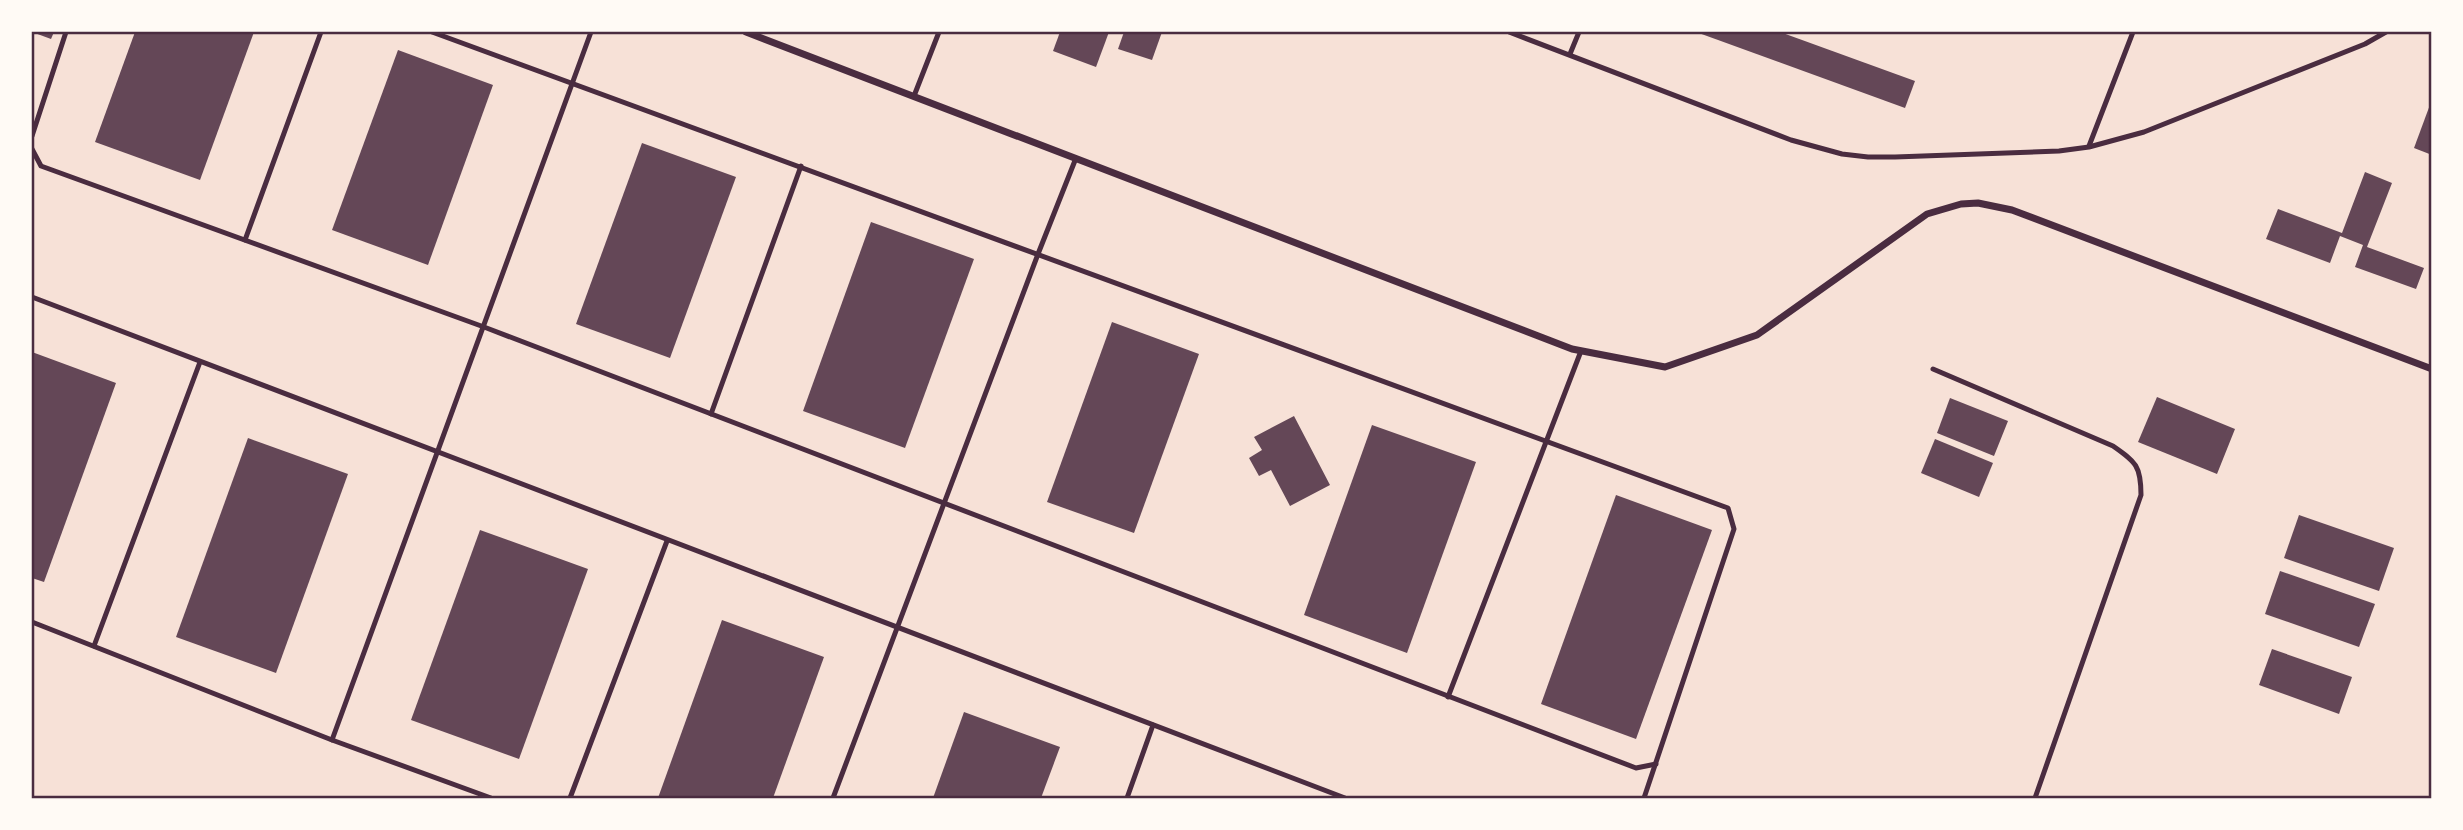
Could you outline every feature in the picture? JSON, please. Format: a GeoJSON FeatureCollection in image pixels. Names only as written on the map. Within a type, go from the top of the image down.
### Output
{"type":"FeatureCollection","features":[{"type":"Feature","properties":{"kind":"street"},"geometry":{"type":"LineString","coordinates":[[747,32],[1581,351],[1665,367],[1758,335],[1927,214],[1961,204],[1978,203],[2012,210],[2431,369]]}},
{"type":"Feature","properties":{"kind":"lane"},"geometry":{"type":"LineString","coordinates":[[32,136],[66,32]]}},
{"type":"Feature","properties":{"kind":"lane"},"geometry":{"type":"LineString","coordinates":[[245,240],[321,32]]}},
{"type":"Feature","properties":{"kind":"lane"},"geometry":{"type":"LineString","coordinates":[[432,32],[1728,508],[1734,529],[1644,799]]}},
{"type":"Feature","properties":{"kind":"lane"},"geometry":{"type":"LineString","coordinates":[[332,740],[591,32]]}},
{"type":"Feature","properties":{"kind":"lane"},"geometry":{"type":"LineString","coordinates":[[914,96],[939,32]]}},
{"type":"Feature","properties":{"kind":"lane"},"geometry":{"type":"LineString","coordinates":[[1509,32],[1791,140],[1842,154],[1868,157],[2059,151],[2089,147],[2144,132],[2365,44],[2386,32]]}},
{"type":"Feature","properties":{"kind":"lane"},"geometry":{"type":"LineString","coordinates":[[1570,54],[1579,32]]}},
{"type":"Feature","properties":{"kind":"lane"},"geometry":{"type":"LineString","coordinates":[[2089,147],[2133,32]]}},
{"type":"Feature","properties":{"kind":"lane"},"geometry":{"type":"LineString","coordinates":[[32,102],[41,106]]}},
{"type":"Feature","properties":{"kind":"lane"},"geometry":{"type":"LineString","coordinates":[[32,149],[41,166],[484,327],[1636,768],[1657,764]]}},
{"type":"Feature","properties":{"kind":"lane"},"geometry":{"type":"LineString","coordinates":[[833,799],[1076,158]]}},
{"type":"Feature","properties":{"kind":"lane"},"geometry":{"type":"LineString","coordinates":[[711,415],[800,166]]}},
{"type":"Feature","properties":{"kind":"lane"},"geometry":{"type":"LineString","coordinates":[[32,297],[1345,799]]}},
{"type":"Feature","properties":{"kind":"lane"},"geometry":{"type":"LineString","coordinates":[[1448,697],[1581,351]]}},
{"type":"Feature","properties":{"kind":"lane"},"geometry":{"type":"LineString","coordinates":[[94,646],[200,362]]}},
{"type":"Feature","properties":{"kind":"lane"},"geometry":{"type":"LineString","coordinates":[[1933,369],[2113,446],[2132,460],[2141,473],[2141,495],[2035,799]]}},
{"type":"Feature","properties":{"kind":"lane"},"geometry":{"type":"LineString","coordinates":[[570,799],[667,541]]}},
{"type":"Feature","properties":{"kind":"lane"},"geometry":{"type":"LineString","coordinates":[[32,622],[332,740],[491,799]]}},
{"type":"Feature","properties":{"kind":"lane"},"geometry":{"type":"LineString","coordinates":[[1127,799],[1153,725]]}},
{"type":"Feature","properties":{"kind":"building"},"geometry":{"type":"Polygon","coordinates":[[[32,32],[54,32],[51,39],[32,32]]]}},
{"type":"Feature","properties":{"kind":"building"},"geometry":{"type":"Polygon","coordinates":[[[135,32],[254,32],[200,180],[95,142],[135,32]]]}},
{"type":"Feature","properties":{"kind":"building"},"geometry":{"type":"Polygon","coordinates":[[[1060,32],[1109,32],[1096,67],[1053,51],[1060,32]]]}},
{"type":"Feature","properties":{"kind":"building"},"geometry":{"type":"Polygon","coordinates":[[[1124,32],[1162,32],[1152,60],[1118,49],[1124,32]]]}},
{"type":"Feature","properties":{"kind":"building"},"geometry":{"type":"Polygon","coordinates":[[[1696,32],[1780,32],[1915,81],[1905,108],[1696,32]]]}},
{"type":"Feature","properties":{"kind":"building"},"geometry":{"type":"Polygon","coordinates":[[[398,50],[493,85],[428,265],[332,230],[398,50]]]}},
{"type":"Feature","properties":{"kind":"building"},"geometry":{"type":"Polygon","coordinates":[[[2432,102],[2432,155],[2414,148],[2432,102]]]}},
{"type":"Feature","properties":{"kind":"building"},"geometry":{"type":"Polygon","coordinates":[[[642,143],[736,177],[670,358],[576,324],[642,143]]]}},
{"type":"Feature","properties":{"kind":"building"},"geometry":{"type":"Polygon","coordinates":[[[2365,172],[2392,183],[2367,247],[2424,268],[2416,289],[2355,267],[2363,245],[2340,236],[2330,263],[2266,239],[2278,209],[2342,233],[2365,172]]]}},
{"type":"Feature","properties":{"kind":"building"},"geometry":{"type":"Polygon","coordinates":[[[871,222],[974,259],[905,448],[803,411],[871,222]]]}},
{"type":"Feature","properties":{"kind":"building"},"geometry":{"type":"Polygon","coordinates":[[[1112,322],[1199,354],[1134,533],[1047,502],[1112,322]]]}},
{"type":"Feature","properties":{"kind":"building"},"geometry":{"type":"Polygon","coordinates":[[[32,352],[116,383],[44,582],[32,578],[32,352]]]}},
{"type":"Feature","properties":{"kind":"building"},"geometry":{"type":"Polygon","coordinates":[[[2157,397],[2235,429],[2217,474],[2138,442],[2157,397]]]}},
{"type":"Feature","properties":{"kind":"building"},"geometry":{"type":"Polygon","coordinates":[[[1950,398],[2008,421],[1994,456],[1937,433],[1950,398]]]}},
{"type":"Feature","properties":{"kind":"building"},"geometry":{"type":"Polygon","coordinates":[[[1294,416],[1330,485],[1290,506],[1271,470],[1259,476],[1249,458],[1262,450],[1254,437],[1294,416]]]}},
{"type":"Feature","properties":{"kind":"building"},"geometry":{"type":"Polygon","coordinates":[[[1372,425],[1476,462],[1407,653],[1304,615],[1372,425]]]}},
{"type":"Feature","properties":{"kind":"building"},"geometry":{"type":"Polygon","coordinates":[[[248,438],[348,474],[276,673],[176,637],[248,438]]]}},
{"type":"Feature","properties":{"kind":"building"},"geometry":{"type":"Polygon","coordinates":[[[1935,439],[1993,463],[1979,497],[1921,473],[1935,439]]]}},
{"type":"Feature","properties":{"kind":"building"},"geometry":{"type":"Polygon","coordinates":[[[1616,495],[1712,530],[1636,739],[1541,704],[1616,495]]]}},
{"type":"Feature","properties":{"kind":"building"},"geometry":{"type":"Polygon","coordinates":[[[2299,515],[2394,548],[2379,591],[2284,558],[2299,515]]]}},
{"type":"Feature","properties":{"kind":"building"},"geometry":{"type":"Polygon","coordinates":[[[480,530],[588,569],[519,759],[411,720],[480,530]]]}},
{"type":"Feature","properties":{"kind":"building"},"geometry":{"type":"Polygon","coordinates":[[[2280,571],[2375,604],[2359,647],[2265,614],[2280,571]]]}},
{"type":"Feature","properties":{"kind":"building"},"geometry":{"type":"Polygon","coordinates":[[[722,620],[824,657],[773,798],[658,798],[722,620]]]}},
{"type":"Feature","properties":{"kind":"building"},"geometry":{"type":"Polygon","coordinates":[[[2272,649],[2352,677],[2339,714],[2259,685],[2272,649]]]}},
{"type":"Feature","properties":{"kind":"building"},"geometry":{"type":"Polygon","coordinates":[[[964,712],[1060,747],[1041,798],[933,798],[964,712]]]}}]}
